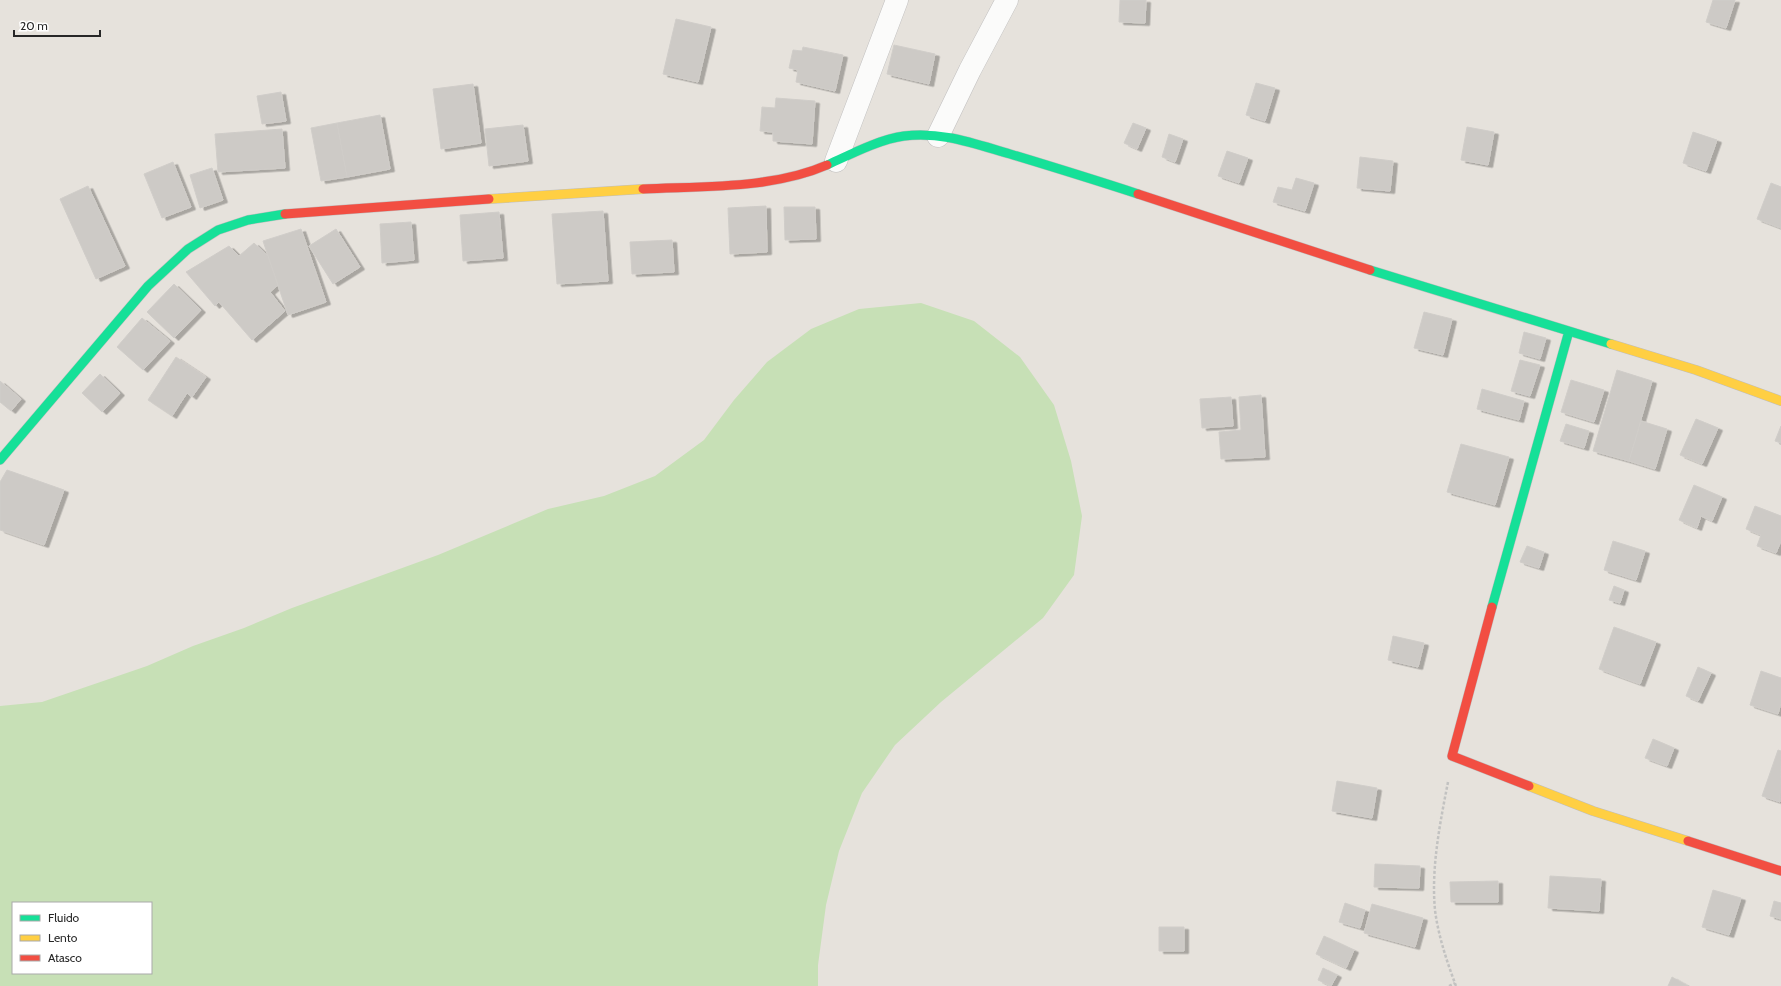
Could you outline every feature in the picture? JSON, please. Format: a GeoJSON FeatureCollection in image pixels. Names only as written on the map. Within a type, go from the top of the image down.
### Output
{"type":"FeatureCollection","features":[{"type":"Feature","properties":{"kind":"street"},"geometry":{"type":"LineString","coordinates":[[836,161],[897,0]]}},
{"type":"Feature","properties":{"kind":"street"},"geometry":{"type":"LineString","coordinates":[[938,136],[970,70],[1007,0]]}},
{"type":"Feature","properties":{"kind":"street"},"geometry":{"type":"LineString","coordinates":[[0,460],[148,286],[188,249],[218,230],[248,220],[287,213],[511,197],[750,183],[786,178],[836,161],[868,147],[902,136],[929,134],[958,139],[1054,167],[1379,273],[1696,370],[1781,401]]}},
{"type":"Feature","properties":{"kind":"street"},"geometry":{"type":"LineString","coordinates":[[1569,331],[1531,464],[1452,756],[1593,811],[1781,871]]}},
{"type":"Feature","properties":{"kind":"path"},"geometry":{"type":"LineString","coordinates":[[1449,986],[1455,984],[1447,960],[1435,910],[1435,866],[1439,828],[1452,756]]}},
{"type":"Feature","properties":{"kind":"green space"},"geometry":{"type":"Polygon","coordinates":[[[921,303],[974,321],[1020,357],[1054,405],[1071,461],[1082,516],[1074,575],[1043,618],[941,702],[895,745],[862,793],[839,851],[826,905],[818,965],[818,986],[0,986],[0,706],[42,702],[147,666],[193,646],[244,628],[292,608],[438,555],[548,509],[604,496],[655,476],[704,440],[734,400],[767,362],[811,329],[859,309],[921,303]]]}},
{"type":"Feature","properties":{"kind":"building"},"geometry":{"type":"Polygon","coordinates":[[[1120,0],[1146,0],[1145,23],[1119,22],[1120,0]]]}},
{"type":"Feature","properties":{"kind":"building"},"geometry":{"type":"Polygon","coordinates":[[[1713,0],[1735,0],[1726,28],[1706,22],[1713,0]]]}},
{"type":"Feature","properties":{"kind":"building"},"geometry":{"type":"Polygon","coordinates":[[[676,19],[711,27],[698,82],[663,74],[676,19]]]}},
{"type":"Feature","properties":{"kind":"building"},"geometry":{"type":"Polygon","coordinates":[[[894,45],[935,54],[929,84],[887,74],[894,45]]]}},
{"type":"Feature","properties":{"kind":"building"},"geometry":{"type":"Polygon","coordinates":[[[803,47],[843,55],[835,91],[796,82],[798,70],[789,68],[793,50],[802,51],[803,47]]]}},
{"type":"Feature","properties":{"kind":"building"},"geometry":{"type":"Polygon","coordinates":[[[1256,83],[1275,88],[1265,121],[1246,115],[1256,83]]]}},
{"type":"Feature","properties":{"kind":"building"},"geometry":{"type":"Polygon","coordinates":[[[473,84],[481,143],[441,149],[433,89],[473,84]]]}},
{"type":"Feature","properties":{"kind":"building"},"geometry":{"type":"Polygon","coordinates":[[[281,92],[286,121],[262,124],[257,96],[281,92]]]}},
{"type":"Feature","properties":{"kind":"building"},"geometry":{"type":"Polygon","coordinates":[[[776,98],[815,101],[812,144],[773,141],[773,132],[760,131],[762,107],[775,108],[776,98]]]}},
{"type":"Feature","properties":{"kind":"building"},"geometry":{"type":"Polygon","coordinates":[[[380,115],[390,169],[347,177],[337,123],[380,115]]]}},
{"type":"Feature","properties":{"kind":"building"},"geometry":{"type":"Polygon","coordinates":[[[337,123],[347,177],[321,181],[311,128],[337,123]]]}},
{"type":"Feature","properties":{"kind":"building"},"geometry":{"type":"Polygon","coordinates":[[[1133,123],[1146,128],[1137,149],[1124,143],[1133,123]]]}},
{"type":"Feature","properties":{"kind":"building"},"geometry":{"type":"Polygon","coordinates":[[[523,125],[528,161],[489,166],[485,129],[523,125]]]}},
{"type":"Feature","properties":{"kind":"building"},"geometry":{"type":"Polygon","coordinates":[[[1467,127],[1494,132],[1488,165],[1461,160],[1467,127]]]}},
{"type":"Feature","properties":{"kind":"building"},"geometry":{"type":"Polygon","coordinates":[[[282,129],[285,168],[218,172],[215,134],[282,129]]]}},
{"type":"Feature","properties":{"kind":"building"},"geometry":{"type":"Polygon","coordinates":[[[1693,132],[1717,140],[1706,171],[1683,163],[1693,132]]]}},
{"type":"Feature","properties":{"kind":"building"},"geometry":{"type":"Polygon","coordinates":[[[1169,134],[1183,139],[1175,162],[1162,157],[1169,134]]]}},
{"type":"Feature","properties":{"kind":"building"},"geometry":{"type":"Polygon","coordinates":[[[1227,151],[1248,158],[1239,183],[1218,176],[1227,151]]]}},
{"type":"Feature","properties":{"kind":"building"},"geometry":{"type":"Polygon","coordinates":[[[1360,157],[1393,161],[1390,191],[1357,188],[1360,157]]]}},
{"type":"Feature","properties":{"kind":"building"},"geometry":{"type":"Polygon","coordinates":[[[173,162],[191,207],[162,218],[144,174],[173,162]]]}},
{"type":"Feature","properties":{"kind":"building"},"geometry":{"type":"Polygon","coordinates":[[[212,168],[223,200],[200,208],[190,175],[212,168]]]}},
{"type":"Feature","properties":{"kind":"building"},"geometry":{"type":"Polygon","coordinates":[[[1296,178],[1314,183],[1305,211],[1273,202],[1278,187],[1292,190],[1296,178]]]}},
{"type":"Feature","properties":{"kind":"building"},"geometry":{"type":"Polygon","coordinates":[[[1771,183],[1781,187],[1781,228],[1757,219],[1771,183]]]}},
{"type":"Feature","properties":{"kind":"building"},"geometry":{"type":"Polygon","coordinates":[[[88,186],[125,266],[96,279],[60,199],[88,186]]]}},
{"type":"Feature","properties":{"kind":"building"},"geometry":{"type":"Polygon","coordinates":[[[766,206],[767,252],[730,254],[728,208],[766,206]]]}},
{"type":"Feature","properties":{"kind":"building"},"geometry":{"type":"Polygon","coordinates":[[[784,207],[815,207],[816,239],[785,240],[784,207]]]}},
{"type":"Feature","properties":{"kind":"building"},"geometry":{"type":"Polygon","coordinates":[[[603,211],[608,281],[557,284],[552,214],[603,211]]]}},
{"type":"Feature","properties":{"kind":"building"},"geometry":{"type":"Polygon","coordinates":[[[499,212],[503,258],[463,261],[460,215],[499,212]]]}},
{"type":"Feature","properties":{"kind":"building"},"geometry":{"type":"Polygon","coordinates":[[[411,222],[414,260],[382,263],[380,224],[411,222]]]}},
{"type":"Feature","properties":{"kind":"building"},"geometry":{"type":"Polygon","coordinates":[[[301,229],[326,302],[288,315],[263,241],[301,229]]]}},
{"type":"Feature","properties":{"kind":"building"},"geometry":{"type":"Polygon","coordinates":[[[336,229],[360,267],[333,284],[309,246],[336,229]]]}},
{"type":"Feature","properties":{"kind":"building"},"geometry":{"type":"Polygon","coordinates":[[[672,240],[674,272],[632,274],[630,242],[672,240]]]}},
{"type":"Feature","properties":{"kind":"building"},"geometry":{"type":"Polygon","coordinates":[[[254,243],[268,256],[278,285],[270,292],[285,311],[252,340],[219,302],[215,306],[186,272],[229,246],[239,256],[254,243]]]}},
{"type":"Feature","properties":{"kind":"building"},"geometry":{"type":"Polygon","coordinates":[[[174,284],[201,310],[174,338],[147,312],[174,284]]]}},
{"type":"Feature","properties":{"kind":"building"},"geometry":{"type":"Polygon","coordinates":[[[1424,312],[1452,319],[1443,355],[1414,348],[1424,312]]]}},
{"type":"Feature","properties":{"kind":"building"},"geometry":{"type":"Polygon","coordinates":[[[142,318],[170,341],[143,370],[117,347],[142,318]]]}},
{"type":"Feature","properties":{"kind":"building"},"geometry":{"type":"Polygon","coordinates":[[[1524,332],[1546,338],[1540,359],[1519,353],[1524,332]]]}},
{"type":"Feature","properties":{"kind":"building"},"geometry":{"type":"Polygon","coordinates":[[[176,357],[206,377],[192,397],[187,393],[172,416],[148,400],[176,357]]]}},
{"type":"Feature","properties":{"kind":"building"},"geometry":{"type":"Polygon","coordinates":[[[1520,360],[1540,365],[1530,396],[1511,391],[1520,360]]]}},
{"type":"Feature","properties":{"kind":"building"},"geometry":{"type":"Polygon","coordinates":[[[1617,370],[1652,381],[1629,461],[1593,451],[1617,370]]]}},
{"type":"Feature","properties":{"kind":"building"},"geometry":{"type":"Polygon","coordinates":[[[100,374],[120,393],[102,412],[82,393],[100,374]]]}},
{"type":"Feature","properties":{"kind":"building"},"geometry":{"type":"Polygon","coordinates":[[[1571,380],[1604,390],[1594,422],[1561,412],[1571,380]]]}},
{"type":"Feature","properties":{"kind":"building"},"geometry":{"type":"Polygon","coordinates":[[[0,381],[21,399],[11,411],[0,402],[0,381]]]}},
{"type":"Feature","properties":{"kind":"building"},"geometry":{"type":"Polygon","coordinates":[[[1482,389],[1524,401],[1519,420],[1477,409],[1482,389]]]}},
{"type":"Feature","properties":{"kind":"building"},"geometry":{"type":"Polygon","coordinates":[[[1261,395],[1265,457],[1221,459],[1219,432],[1241,430],[1239,397],[1261,395]]]}},
{"type":"Feature","properties":{"kind":"building"},"geometry":{"type":"Polygon","coordinates":[[[1231,397],[1233,426],[1202,428],[1200,399],[1231,397]]]}},
{"type":"Feature","properties":{"kind":"building"},"geometry":{"type":"Polygon","coordinates":[[[1696,419],[1718,428],[1702,464],[1680,455],[1696,419]]]}},
{"type":"Feature","properties":{"kind":"building"},"geometry":{"type":"Polygon","coordinates":[[[1641,421],[1667,429],[1655,469],[1629,461],[1641,421]]]}},
{"type":"Feature","properties":{"kind":"building"},"geometry":{"type":"Polygon","coordinates":[[[1566,424],[1589,431],[1584,448],[1560,441],[1566,424]]]}},
{"type":"Feature","properties":{"kind":"building"},"geometry":{"type":"Polygon","coordinates":[[[1781,426],[1781,443],[1775,441],[1781,426]]]}},
{"type":"Feature","properties":{"kind":"building"},"geometry":{"type":"Polygon","coordinates":[[[1461,444],[1509,457],[1495,505],[1447,492],[1461,444]]]}},
{"type":"Feature","properties":{"kind":"building"},"geometry":{"type":"Polygon","coordinates":[[[7,470],[64,490],[44,545],[0,530],[0,482],[7,470]]]}},
{"type":"Feature","properties":{"kind":"building"},"geometry":{"type":"Polygon","coordinates":[[[1694,485],[1722,497],[1712,521],[1701,516],[1697,528],[1679,520],[1694,485]]]}},
{"type":"Feature","properties":{"kind":"building"},"geometry":{"type":"Polygon","coordinates":[[[1755,506],[1781,516],[1781,541],[1776,553],[1757,546],[1761,535],[1746,529],[1755,506]]]}},
{"type":"Feature","properties":{"kind":"building"},"geometry":{"type":"Polygon","coordinates":[[[1613,541],[1645,551],[1636,580],[1604,570],[1613,541]]]}},
{"type":"Feature","properties":{"kind":"building"},"geometry":{"type":"Polygon","coordinates":[[[1527,546],[1544,552],[1539,568],[1520,562],[1527,546]]]}},
{"type":"Feature","properties":{"kind":"building"},"geometry":{"type":"Polygon","coordinates":[[[1614,586],[1624,590],[1620,603],[1609,600],[1614,586]]]}},
{"type":"Feature","properties":{"kind":"building"},"geometry":{"type":"Polygon","coordinates":[[[1614,627],[1656,642],[1640,684],[1599,669],[1614,627]]]}},
{"type":"Feature","properties":{"kind":"building"},"geometry":{"type":"Polygon","coordinates":[[[1393,636],[1424,643],[1418,667],[1388,660],[1393,636]]]}},
{"type":"Feature","properties":{"kind":"building"},"geometry":{"type":"Polygon","coordinates":[[[1698,667],[1711,673],[1698,701],[1686,696],[1698,667]]]}},
{"type":"Feature","properties":{"kind":"building"},"geometry":{"type":"Polygon","coordinates":[[[1761,671],[1781,678],[1781,703],[1778,714],[1750,705],[1761,671]]]}},
{"type":"Feature","properties":{"kind":"building"},"geometry":{"type":"Polygon","coordinates":[[[1653,739],[1674,748],[1667,766],[1645,758],[1653,739]]]}},
{"type":"Feature","properties":{"kind":"building"},"geometry":{"type":"Polygon","coordinates":[[[1778,750],[1781,751],[1780,802],[1762,796],[1778,750]]]}},
{"type":"Feature","properties":{"kind":"building"},"geometry":{"type":"Polygon","coordinates":[[[1337,781],[1377,788],[1372,818],[1332,811],[1337,781]]]}},
{"type":"Feature","properties":{"kind":"building"},"geometry":{"type":"Polygon","coordinates":[[[1375,864],[1420,866],[1419,888],[1374,887],[1375,864]]]}},
{"type":"Feature","properties":{"kind":"building"},"geometry":{"type":"Polygon","coordinates":[[[1550,876],[1601,879],[1599,911],[1548,908],[1550,876]]]}},
{"type":"Feature","properties":{"kind":"building"},"geometry":{"type":"Polygon","coordinates":[[[1498,881],[1498,902],[1451,902],[1450,882],[1498,881]]]}},
{"type":"Feature","properties":{"kind":"building"},"geometry":{"type":"Polygon","coordinates":[[[1713,890],[1741,898],[1729,935],[1702,927],[1713,890]]]}},
{"type":"Feature","properties":{"kind":"building"},"geometry":{"type":"Polygon","coordinates":[[[1774,901],[1781,903],[1781,919],[1770,916],[1774,901]]]}},
{"type":"Feature","properties":{"kind":"building"},"geometry":{"type":"Polygon","coordinates":[[[1345,903],[1365,910],[1360,928],[1339,922],[1345,903]]]}},
{"type":"Feature","properties":{"kind":"building"},"geometry":{"type":"Polygon","coordinates":[[[1372,904],[1423,918],[1415,947],[1364,933],[1372,904]]]}},
{"type":"Feature","properties":{"kind":"building"},"geometry":{"type":"Polygon","coordinates":[[[1159,927],[1184,927],[1184,951],[1159,951],[1159,927]]]}},
{"type":"Feature","properties":{"kind":"building"},"geometry":{"type":"Polygon","coordinates":[[[1324,936],[1354,950],[1346,968],[1316,954],[1324,936]]]}},
{"type":"Feature","properties":{"kind":"building"},"geometry":{"type":"Polygon","coordinates":[[[1323,968],[1337,975],[1331,986],[1318,980],[1323,968]]]}},
{"type":"Feature","properties":{"kind":"building"},"geometry":{"type":"Polygon","coordinates":[[[1672,977],[1688,986],[1668,986],[1672,977]]]}},
{"type":"Feature","properties":{"kind":"traffic: fast"},"geometry":{"type":"LineString","coordinates":[[827,165],[885,140],[904,136],[931,135],[958,139],[984,146],[1138,194]]}},
{"type":"Feature","properties":{"kind":"traffic: fast"},"geometry":{"type":"LineString","coordinates":[[0,460],[148,286],[188,249],[218,230],[248,220],[285,214]]}},
{"type":"Feature","properties":{"kind":"traffic: fast"},"geometry":{"type":"LineString","coordinates":[[1370,270],[1611,344]]}},
{"type":"Feature","properties":{"kind":"traffic: fast"},"geometry":{"type":"LineString","coordinates":[[1492,607],[1569,331]]}},
{"type":"Feature","properties":{"kind":"traffic: slow"},"geometry":{"type":"LineString","coordinates":[[489,199],[643,189]]}},
{"type":"Feature","properties":{"kind":"traffic: slow"},"geometry":{"type":"LineString","coordinates":[[1611,344],[1696,370],[1781,401]]}},
{"type":"Feature","properties":{"kind":"traffic: slow"},"geometry":{"type":"LineString","coordinates":[[1529,786],[1593,811],[1688,841]]}},
{"type":"Feature","properties":{"kind":"traffic: jam"},"geometry":{"type":"LineString","coordinates":[[643,189],[737,185],[806,173],[827,165]]}},
{"type":"Feature","properties":{"kind":"traffic: jam"},"geometry":{"type":"LineString","coordinates":[[1138,194],[1370,270]]}},
{"type":"Feature","properties":{"kind":"traffic: jam"},"geometry":{"type":"LineString","coordinates":[[285,214],[489,199]]}},
{"type":"Feature","properties":{"kind":"traffic: jam"},"geometry":{"type":"LineString","coordinates":[[1492,607],[1452,756],[1529,786]]}},
{"type":"Feature","properties":{"kind":"traffic: jam"},"geometry":{"type":"LineString","coordinates":[[1688,841],[1781,871]]}}]}
